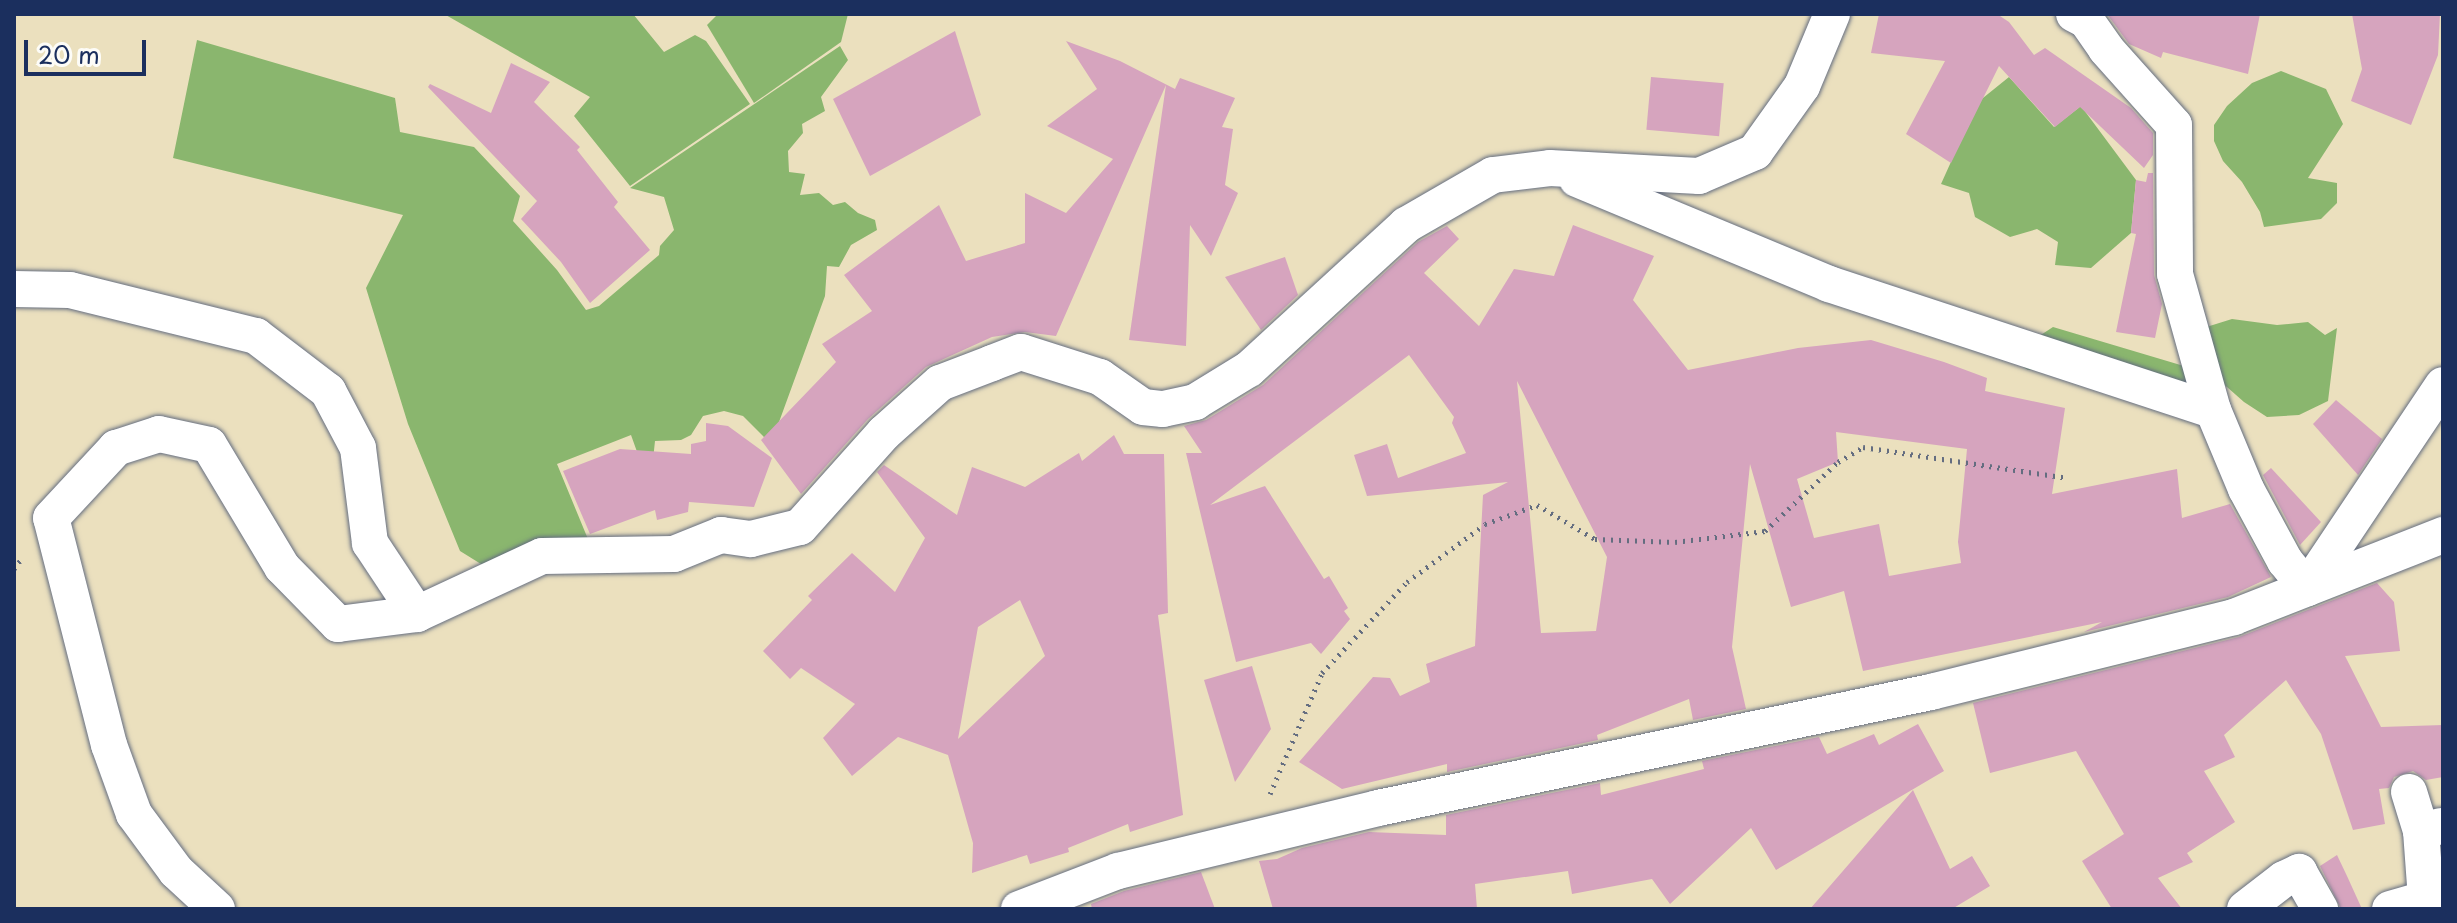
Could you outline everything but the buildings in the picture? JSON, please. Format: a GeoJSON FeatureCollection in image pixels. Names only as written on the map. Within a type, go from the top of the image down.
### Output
{"type":"FeatureCollection","features":[{"type":"Feature","properties":{"kind":"street"},"geometry":{"type":"LineString","coordinates":[[217,909],[176,871],[134,814],[109,745],[51,518],[116,448],[159,434],[209,445],[282,567],[338,624],[417,614],[542,556],[674,554],[721,535],[751,539],[800,527],[884,433],[940,383],[1021,352],[1100,377],[1143,407],[1163,409],[1195,402],[1249,369],[1406,225],[1493,175],[1550,168],[1699,176],[1755,152],[1802,86],[1832,14]]}},
{"type":"Feature","properties":{"kind":"street"},"geometry":{"type":"LineString","coordinates":[[2074,14],[2086,20],[2106,49],[2174,125],[2175,274],[2213,410],[2246,489],[2285,561],[2307,588]]}},
{"type":"Feature","properties":{"kind":"street"},"geometry":{"type":"LineString","coordinates":[[1550,168],[1829,284],[2213,410]]}},
{"type":"Feature","properties":{"kind":"street"},"geometry":{"type":"LineString","coordinates":[[14,289],[70,290],[256,336],[328,391],[358,448],[370,543],[417,614]]}},
{"type":"Feature","properties":{"kind":"street"},"geometry":{"type":"LineString","coordinates":[[2307,588],[2443,385]]}},
{"type":"Feature","properties":{"kind":"street"},"geometry":{"type":"LineString","coordinates":[[1019,909],[1118,871],[1251,838],[1378,808],[1931,692],[2234,617],[2443,535]]}},
{"type":"Feature","properties":{"kind":"street"},"geometry":{"type":"LineString","coordinates":[[2390,909],[2435,899],[2432,828],[2409,792]]}},
{"type":"Feature","properties":{"kind":"street"},"geometry":{"type":"LineString","coordinates":[[2250,908],[2299,872],[2320,909]]}},
{"type":"Feature","properties":{"kind":"path"},"geometry":{"type":"LineString","coordinates":[[1251,838],[1322,673],[1407,582],[1485,524],[1537,505],[1595,539],[1675,542],[1765,531],[1838,462],[1863,447],[2067,478]]}},
{"type":"Feature","properties":{"kind":"green space"},"geometry":{"type":"Polygon","coordinates":[[[444,14],[633,14],[664,52],[695,35],[706,41],[750,104],[630,186],[574,116],[590,97],[444,14]]]}},
{"type":"Feature","properties":{"kind":"green space"},"geometry":{"type":"Polygon","coordinates":[[[718,14],[848,14],[841,42],[754,103],[707,25],[718,14]]]}},
{"type":"Feature","properties":{"kind":"green space"},"geometry":{"type":"Polygon","coordinates":[[[197,40],[395,98],[400,132],[474,147],[520,196],[513,221],[557,270],[586,310],[599,306],[659,255],[660,246],[674,230],[664,197],[630,188],[840,46],[848,60],[821,97],[825,111],[802,124],[803,133],[788,151],[789,172],[805,174],[800,195],[819,193],[833,205],[845,202],[858,213],[875,220],[877,230],[851,245],[839,267],[827,266],[825,296],[775,433],[765,438],[743,416],[724,411],[703,416],[691,435],[681,440],[655,441],[650,488],[631,435],[557,464],[590,544],[489,569],[460,551],[408,424],[366,288],[403,215],[173,158],[197,40]]]}},
{"type":"Feature","properties":{"kind":"green space"},"geometry":{"type":"Polygon","coordinates":[[[2281,71],[2326,89],[2343,124],[2308,178],[2337,183],[2337,203],[2321,219],[2264,227],[2260,212],[2242,182],[2223,161],[2214,141],[2214,125],[2227,106],[2252,83],[2281,71]]]}},
{"type":"Feature","properties":{"kind":"green space"},"geometry":{"type":"Polygon","coordinates":[[[2009,77],[2054,127],[2081,106],[2136,180],[2131,233],[2091,268],[2055,265],[2058,242],[2037,229],[2010,237],[1975,217],[1969,193],[1941,184],[1978,102],[2009,77]]]}},
{"type":"Feature","properties":{"kind":"green space"},"geometry":{"type":"Polygon","coordinates":[[[2232,319],[2277,325],[2308,322],[2325,335],[2337,328],[2328,401],[2299,415],[2267,417],[2244,402],[2219,380],[2200,329],[2232,319]]]}},
{"type":"Feature","properties":{"kind":"green space"},"geometry":{"type":"Polygon","coordinates":[[[2053,327],[2204,372],[2209,390],[2067,370],[2028,370],[2007,357],[2053,327]]]}}]}
